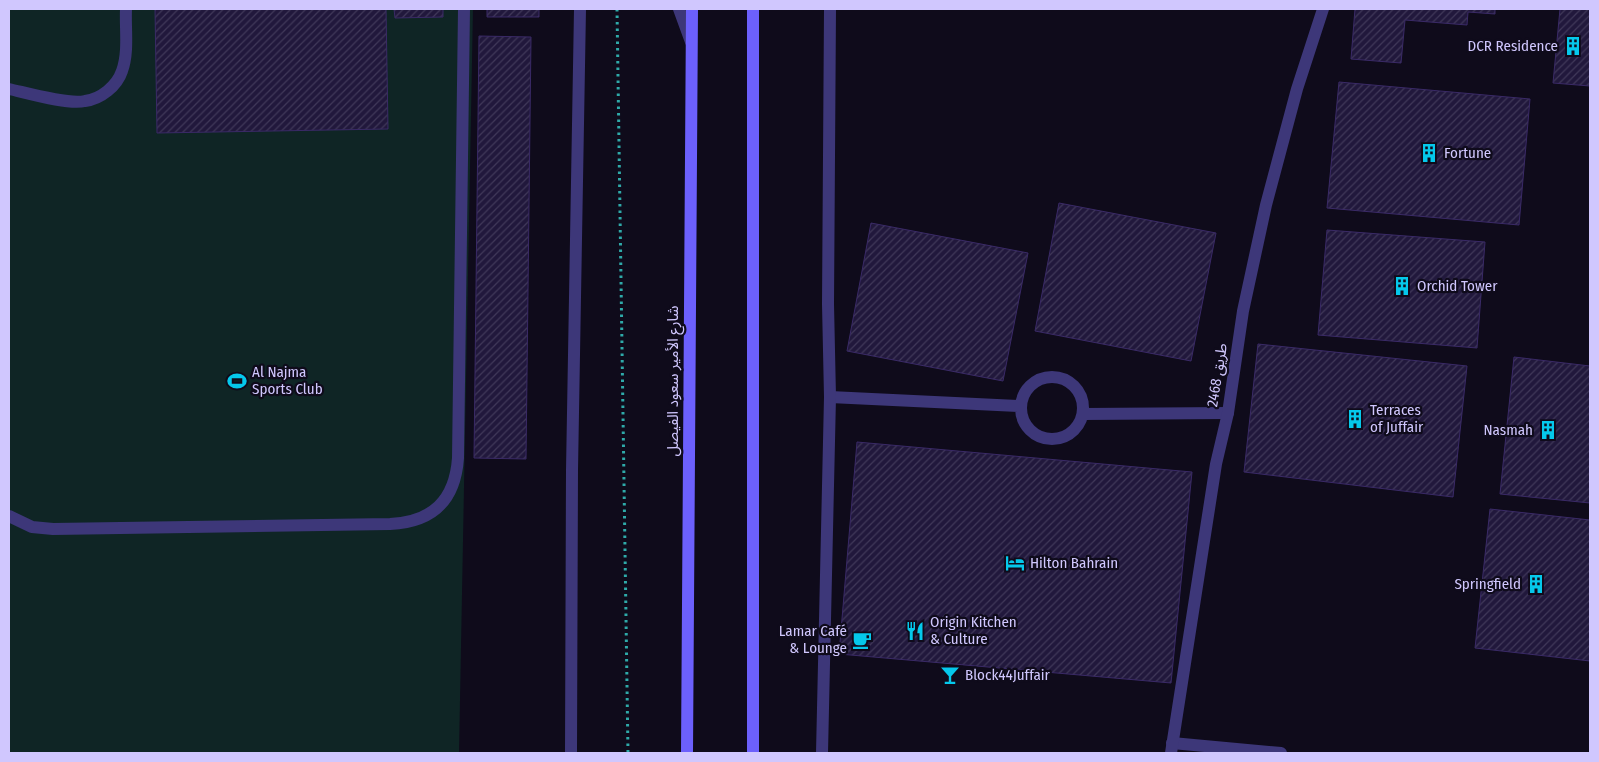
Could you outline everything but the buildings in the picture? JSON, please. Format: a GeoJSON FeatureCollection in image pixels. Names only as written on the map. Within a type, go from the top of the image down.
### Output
{"type":"FeatureCollection","features":[{"type":"Feature","properties":{"kind":"street"},"geometry":{"type":"LineString","coordinates":[[9,89],[68,101],[84,102],[100,96],[114,86],[122,71],[125,54],[126,9]]}},
{"type":"Feature","properties":{"kind":"street"},"geometry":{"type":"LineString","coordinates":[[9,516],[32,527],[53,528],[405,524],[420,520],[433,512],[444,501],[452,488],[457,474],[458,458],[464,9]]}},
{"type":"Feature","properties":{"kind":"street"},"geometry":{"type":"LineString","coordinates":[[571,753],[572,470],[580,9]]}},
{"type":"Feature","properties":{"kind":"street"},"geometry":{"type":"LineString","coordinates":[[679,9],[692,43]]}},
{"type":"Feature","properties":{"kind":"street","name":"شارع الأمير سعود الفيصل"},"geometry":{"type":"LineString","coordinates":[[687,753],[692,9]]}},
{"type":"Feature","properties":{"kind":"street"},"geometry":{"type":"LineString","coordinates":[[753,9],[753,753]]}},
{"type":"Feature","properties":{"kind":"street"},"geometry":{"type":"LineString","coordinates":[[822,753],[830,398],[828,295],[830,9]]}},
{"type":"Feature","properties":{"kind":"street","name":"طريق 2468"},"geometry":{"type":"LineString","coordinates":[[1171,748],[1216,464],[1228,413],[1243,311],[1266,205],[1297,89],[1323,9]]}},
{"type":"Feature","properties":{"kind":"street"},"geometry":{"type":"LineString","coordinates":[[1053,377],[1064,379],[1072,384],[1080,393],[1083,403],[1083,414],[1080,424],[1072,432],[1063,438],[1052,440],[1032,432],[1026,424],[1020,406],[1026,392],[1033,384],[1042,379],[1053,377]]}},
{"type":"Feature","properties":{"kind":"street"},"geometry":{"type":"LineString","coordinates":[[830,398],[1020,406]]}},
{"type":"Feature","properties":{"kind":"street"},"geometry":{"type":"LineString","coordinates":[[1083,414],[1228,413]]}},
{"type":"Feature","properties":{"kind":"street"},"geometry":{"type":"LineString","coordinates":[[1171,748],[1281,753]]}},
{"type":"Feature","properties":{"kind":"path"},"geometry":{"type":"LineString","coordinates":[[617,9],[628,753]]}},
{"type":"Feature","properties":{"kind":"green space","name":"Al Najma Sports Club"},"geometry":{"type":"Polygon","coordinates":[[[9,9],[473,9],[459,753],[9,753],[9,9]]]}},
{"type":"Feature","properties":{"kind":"place","name":"DCR Residence"},"geometry":{"type":"Point","coordinates":[1573,46]}},
{"type":"Feature","properties":{"kind":"place","name":"Fortune"},"geometry":{"type":"Point","coordinates":[1429,153]}},
{"type":"Feature","properties":{"kind":"place","name":"Orchid Tower"},"geometry":{"type":"Point","coordinates":[1402,286]}},
{"type":"Feature","properties":{"kind":"place","name":"Al Najma Sports Club"},"geometry":{"type":"Point","coordinates":[237,381]}},
{"type":"Feature","properties":{"kind":"place","name":"Terraces of Juffair"},"geometry":{"type":"Point","coordinates":[1355,419]}},
{"type":"Feature","properties":{"kind":"place","name":"Nasmah"},"geometry":{"type":"Point","coordinates":[1548,430]}},
{"type":"Feature","properties":{"kind":"place","name":"Hilton Bahrain"},"geometry":{"type":"Point","coordinates":[1015,563]}},
{"type":"Feature","properties":{"kind":"place","name":"Springfield"},"geometry":{"type":"Point","coordinates":[1536,584]}},
{"type":"Feature","properties":{"kind":"place","name":"Origin Kitchen & Culture"},"geometry":{"type":"Point","coordinates":[915,631]}},
{"type":"Feature","properties":{"kind":"place","name":"Lamar Café & Lounge"},"geometry":{"type":"Point","coordinates":[862,640]}},
{"type":"Feature","properties":{"kind":"place","name":"Block44Juffair"},"geometry":{"type":"Point","coordinates":[950,675]}}]}
